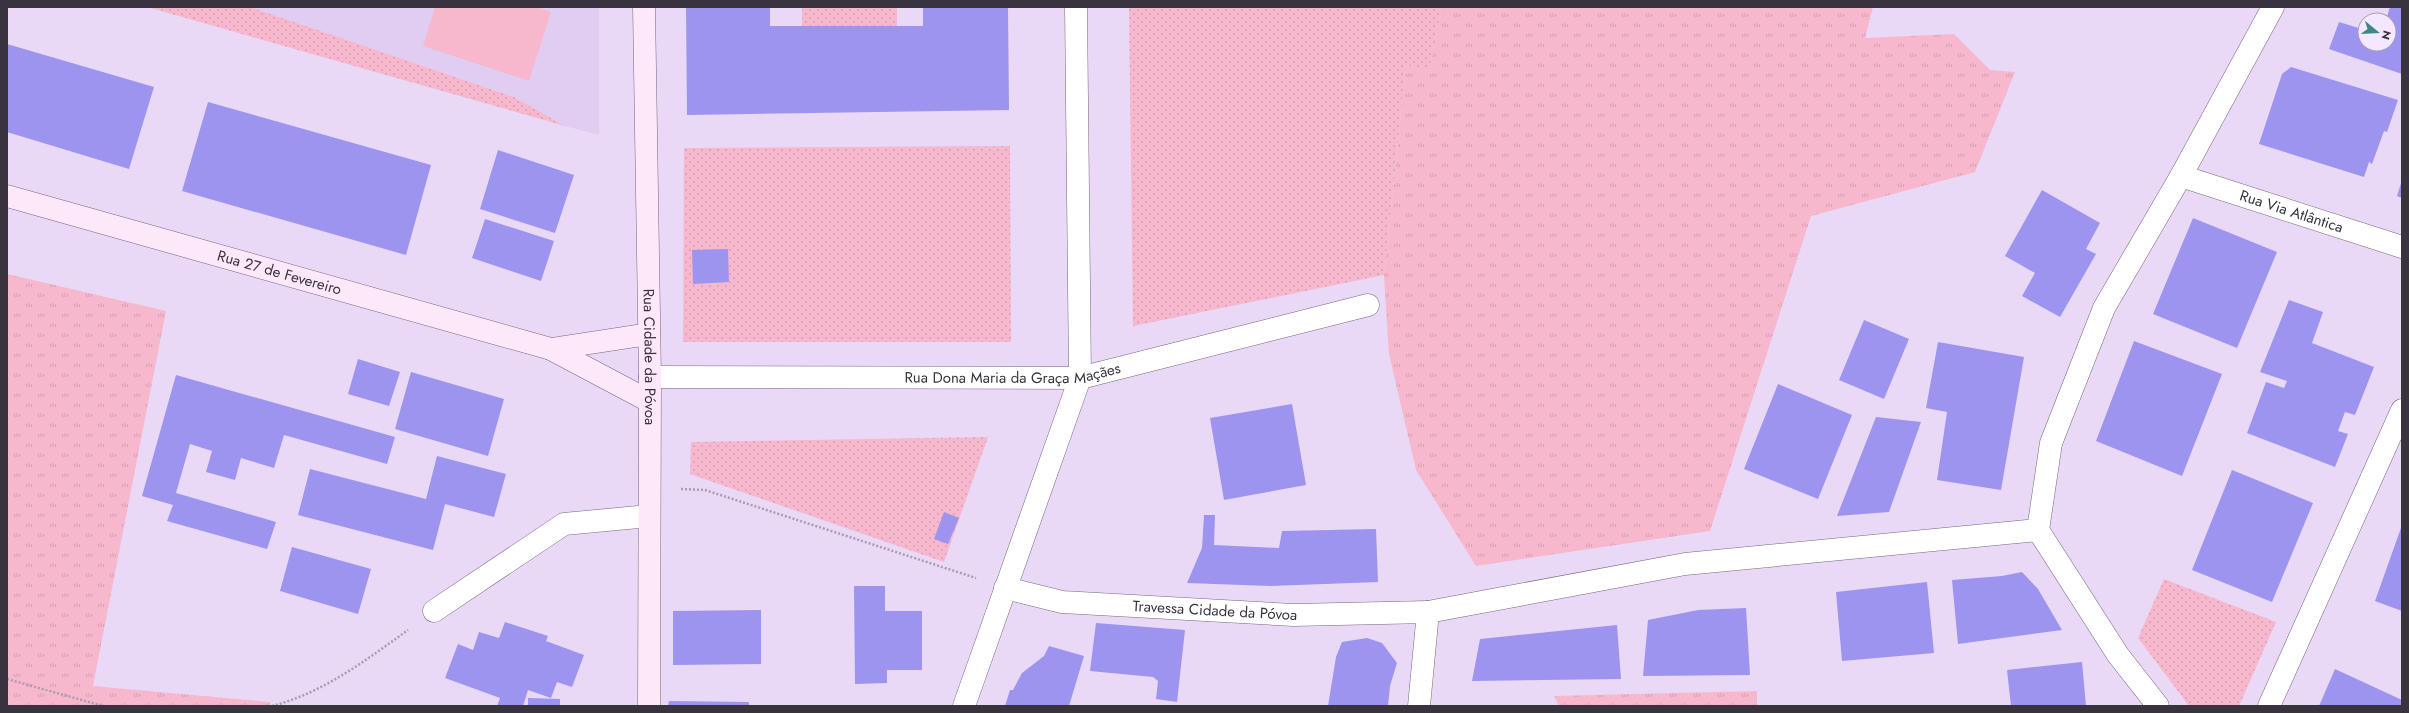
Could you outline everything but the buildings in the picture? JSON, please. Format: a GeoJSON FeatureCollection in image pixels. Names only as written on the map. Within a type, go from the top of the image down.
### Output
{"type":"FeatureCollection","features":[{"type":"Feature","properties":{"kind":"street","name":"Rua Cidade da Póvoa"},"geometry":{"type":"LineString","coordinates":[[644,7],[650,377],[649,706]]}},
{"type":"Feature","properties":{"kind":"street"},"geometry":{"type":"LineString","coordinates":[[964,706],[1080,378],[1076,7]]}},
{"type":"Feature","properties":{"kind":"street"},"geometry":{"type":"LineString","coordinates":[[2158,706],[2118,655],[2038,530],[2051,443],[2104,308],[2181,176],[2273,7]]}},
{"type":"Feature","properties":{"kind":"street","name":"Rua Via Atlântica"},"geometry":{"type":"LineString","coordinates":[[2181,176],[2402,247]]}},
{"type":"Feature","properties":{"kind":"street","name":"Rua 27 de Fevereiro"},"geometry":{"type":"LineString","coordinates":[[7,196],[551,349],[649,401]]}},
{"type":"Feature","properties":{"kind":"street","name":"Rua Dona Maria da Graça Maçães"},"geometry":{"type":"LineString","coordinates":[[650,377],[1080,378],[1368,305]]}},
{"type":"Feature","properties":{"kind":"street","name":"Rua 27 de Fevereiro"},"geometry":{"type":"LineString","coordinates":[[551,349],[649,334]]}},
{"type":"Feature","properties":{"kind":"street"},"geometry":{"type":"LineString","coordinates":[[2269,706],[2402,410]]}},
{"type":"Feature","properties":{"kind":"street"},"geometry":{"type":"LineString","coordinates":[[434,611],[564,524],[649,516]]}},
{"type":"Feature","properties":{"kind":"street","name":"Travessa Cidade da Póvoa"},"geometry":{"type":"LineString","coordinates":[[1005,588],[1070,603],[1294,615],[1428,612],[1685,564],[2038,530]]}},
{"type":"Feature","properties":{"kind":"street"},"geometry":{"type":"LineString","coordinates":[[1419,706],[1428,612]]}},
{"type":"Feature","properties":{"kind":"path"},"geometry":{"type":"LineString","coordinates":[[650,488],[705,490],[1005,588]]}},
{"type":"Feature","properties":{"kind":"path"},"geometry":{"type":"LineString","coordinates":[[272,706],[285,702],[346,674],[434,611]]}},
{"type":"Feature","properties":{"kind":"path"},"geometry":{"type":"LineString","coordinates":[[7,679],[103,706]]}},
{"type":"Feature","properties":{"kind":"shaded area"},"geometry":{"type":"Polygon","coordinates":[[[250,7],[599,7],[599,135],[565,126],[514,97],[250,7]]]}},
{"type":"Feature","properties":{"kind":"green space"},"geometry":{"type":"Polygon","coordinates":[[[147,7],[250,7],[514,97],[565,126],[147,7]]]}},
{"type":"Feature","properties":{"kind":"green space"},"geometry":{"type":"Polygon","coordinates":[[[435,7],[535,7],[551,12],[529,81],[423,46],[435,7]]]}},
{"type":"Feature","properties":{"kind":"green space"},"geometry":{"type":"Polygon","coordinates":[[[802,7],[897,7],[897,26],[802,26],[802,7]]]}},
{"type":"Feature","properties":{"kind":"green space"},"geometry":{"type":"Polygon","coordinates":[[[1129,7],[1442,7],[1429,71],[1406,65],[1384,275],[1133,326],[1129,7]]]}},
{"type":"Feature","properties":{"kind":"green space"},"geometry":{"type":"Polygon","coordinates":[[[1442,7],[1873,7],[1865,38],[1954,34],[1990,70],[2015,72],[1975,172],[1811,216],[1710,531],[1476,566],[1416,470],[1389,354],[1384,275],[1406,65],[1429,71],[1442,7]]]}},
{"type":"Feature","properties":{"kind":"green space"},"geometry":{"type":"Polygon","coordinates":[[[1010,146],[1011,342],[683,342],[684,148],[1010,146]]]}},
{"type":"Feature","properties":{"kind":"green space"},"geometry":{"type":"Polygon","coordinates":[[[7,274],[166,311],[93,686],[270,702],[270,706],[7,706],[7,274]]]}},
{"type":"Feature","properties":{"kind":"green space"},"geometry":{"type":"Polygon","coordinates":[[[988,437],[944,562],[690,474],[691,442],[988,437]]]}},
{"type":"Feature","properties":{"kind":"green space"},"geometry":{"type":"Polygon","coordinates":[[[2164,579],[2276,622],[2239,706],[2189,706],[2138,638],[2164,579]]]}},
{"type":"Feature","properties":{"kind":"green space"},"geometry":{"type":"Polygon","coordinates":[[[1757,691],[1757,706],[1559,706],[1554,696],[1757,691]]]}}]}
